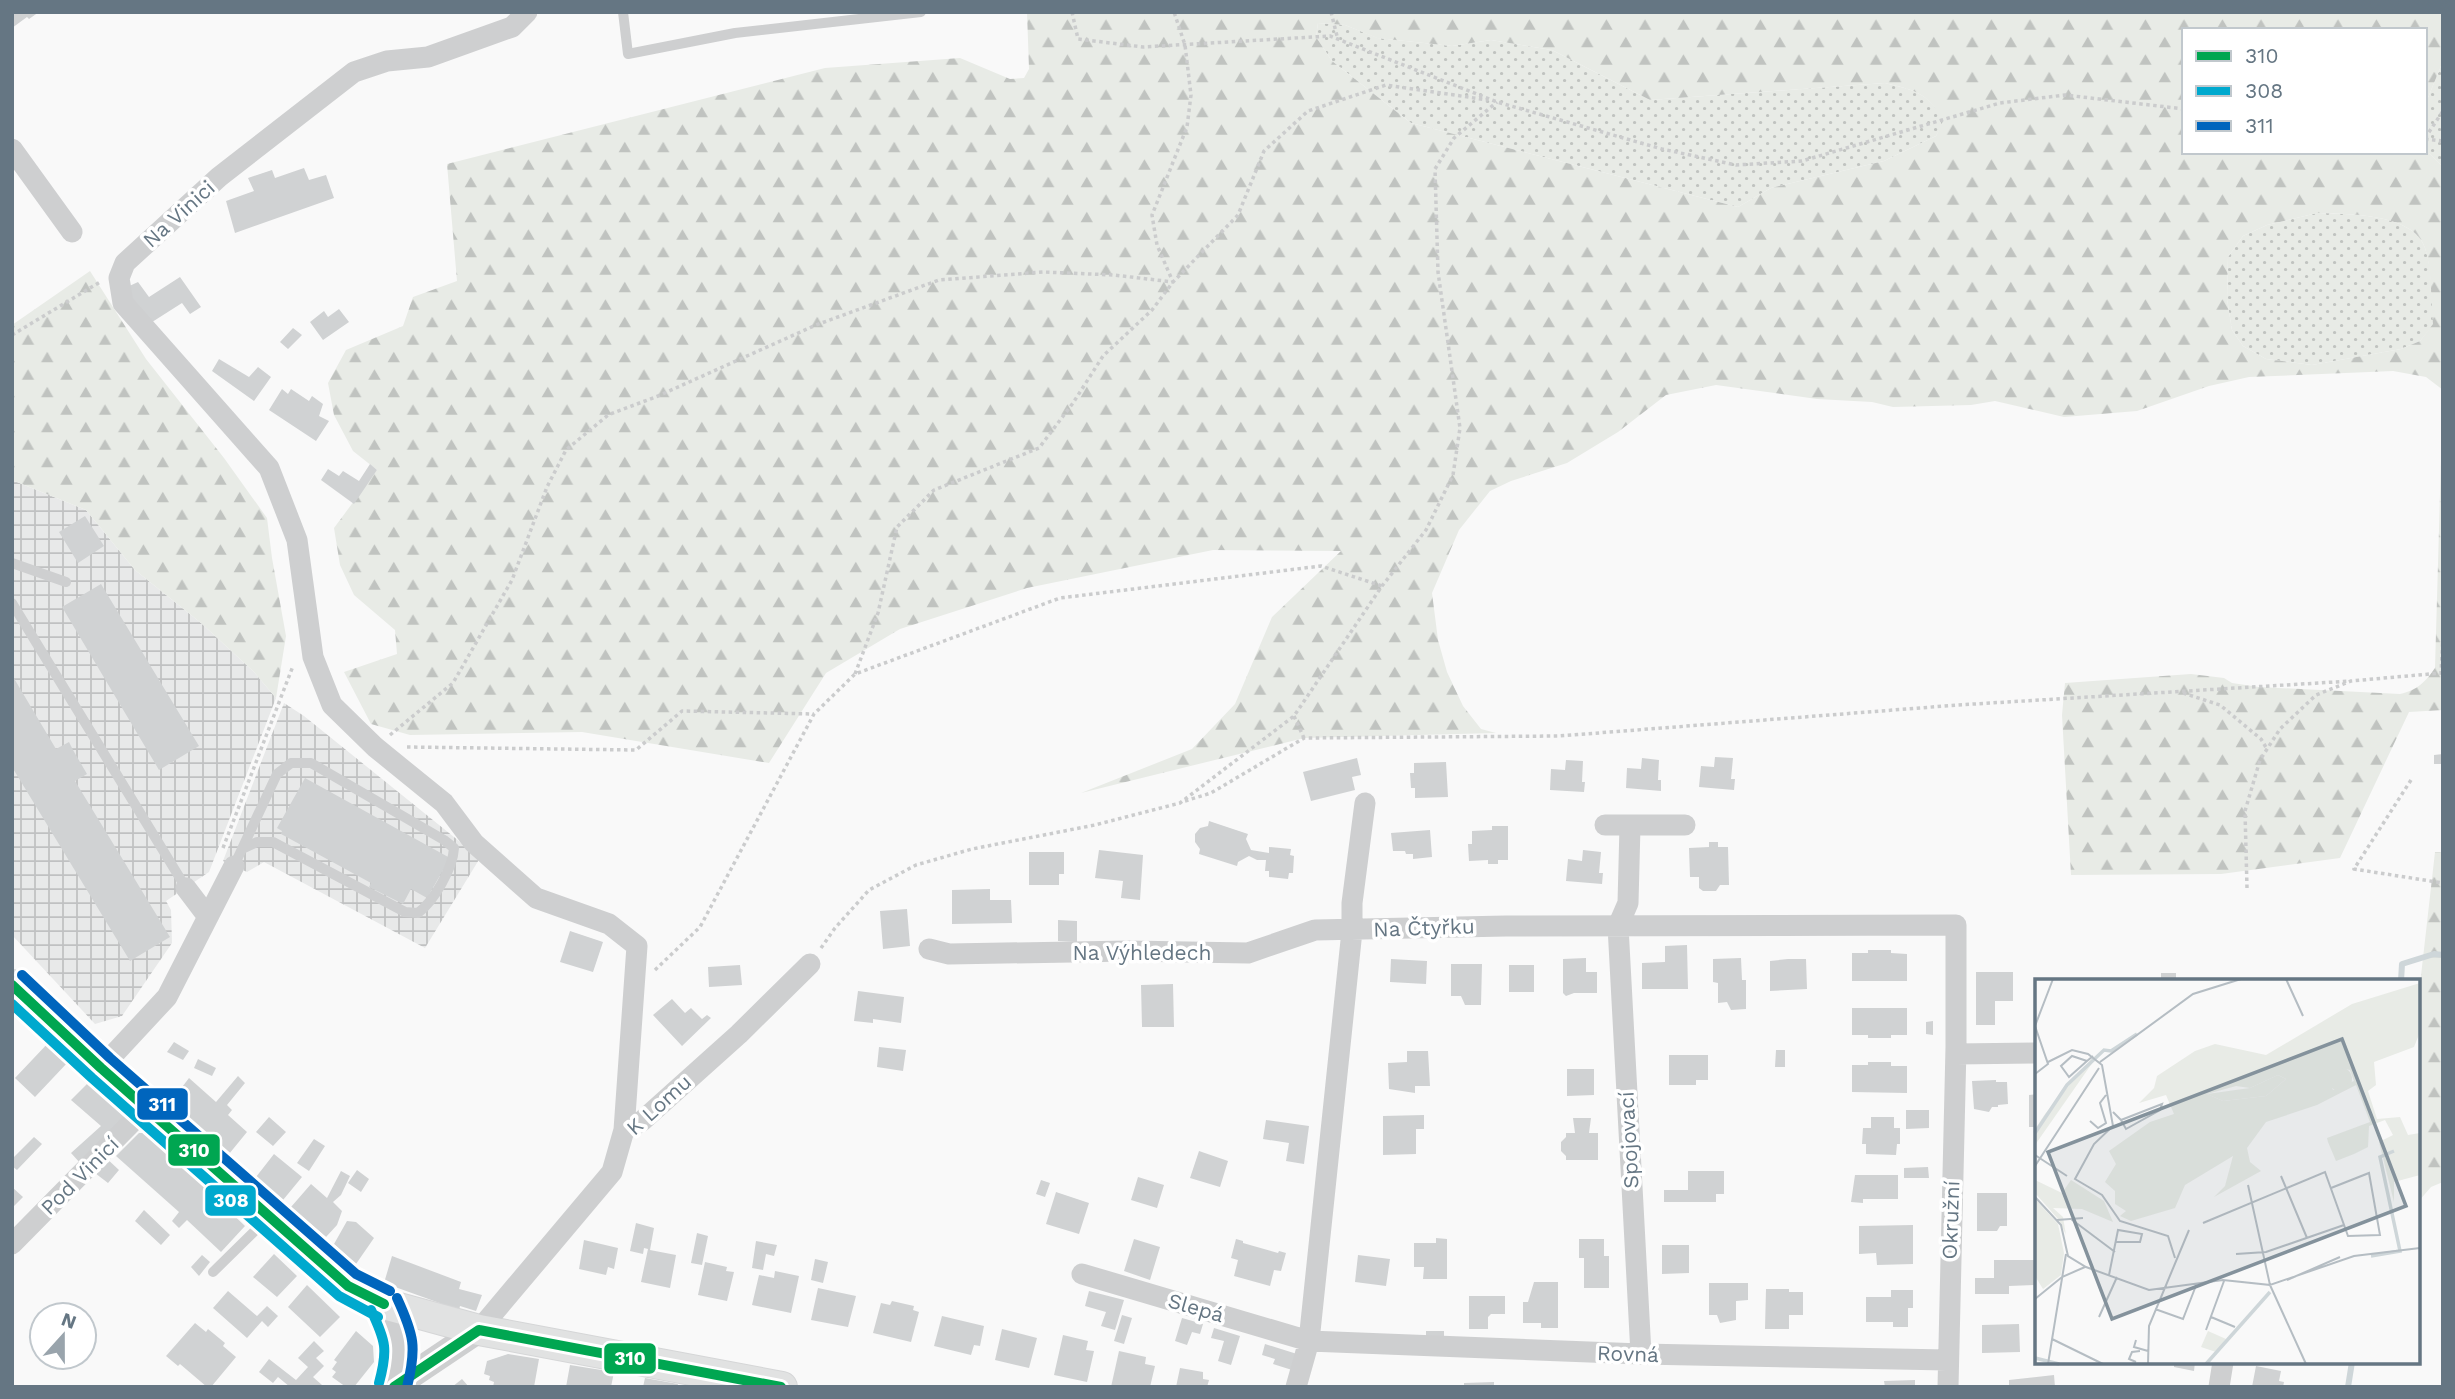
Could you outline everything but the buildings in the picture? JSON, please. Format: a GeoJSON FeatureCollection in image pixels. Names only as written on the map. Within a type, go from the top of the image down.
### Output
{"type":"FeatureCollection","features":[{"type":"Feature","properties":{"kind":"main road"},"geometry":{"type":"LineString","coordinates":[[12,985],[101,1068],[348,1286],[384,1304],[479,1330],[710,1380],[782,1387]]}},
{"type":"Feature","properties":{"kind":"street","name":"Na Vinici"},"geometry":{"type":"LineString","coordinates":[[119,278],[124,263],[219,177],[354,72],[387,61],[428,57],[512,27],[527,12]]}},
{"type":"Feature","properties":{"kind":"street"},"geometry":{"type":"LineString","coordinates":[[12,149],[72,232]]}},
{"type":"Feature","properties":{"kind":"street"},"geometry":{"type":"LineString","coordinates":[[119,278],[123,303],[269,468],[297,540],[313,657],[332,705],[375,747],[444,803],[474,842],[536,898],[609,924],[636,946],[624,1130]]}},
{"type":"Feature","properties":{"kind":"street"},"geometry":{"type":"LineString","coordinates":[[1352,931],[1352,903],[1365,803]]}},
{"type":"Feature","properties":{"kind":"street"},"geometry":{"type":"LineString","coordinates":[[1605,825],[1685,825]]}},
{"type":"Feature","properties":{"kind":"street"},"geometry":{"type":"LineString","coordinates":[[1618,926],[1628,904],[1630,826]]}},
{"type":"Feature","properties":{"kind":"street"},"geometry":{"type":"LineString","coordinates":[[101,1068],[167,997],[208,917],[232,857]]}},
{"type":"Feature","properties":{"kind":"street"},"geometry":{"type":"LineString","coordinates":[[186,888],[208,917]]}},
{"type":"Feature","properties":{"kind":"street","name":"Na Čtyřku"},"geometry":{"type":"LineString","coordinates":[[1296,1387],[1309,1341],[1352,931],[1506,926],[1956,925]]}},
{"type":"Feature","properties":{"kind":"street","name":"Okružní"},"geometry":{"type":"LineString","coordinates":[[1948,1387],[1956,1054],[1956,925]]}},
{"type":"Feature","properties":{"kind":"street","name":"Spojovací"},"geometry":{"type":"LineString","coordinates":[[1618,926],[1641,1354]]}},
{"type":"Feature","properties":{"kind":"street","name":"Na Výhledech"},"geometry":{"type":"LineString","coordinates":[[929,949],[949,954],[1129,951],[1248,953],[1315,930],[1352,931]]}},
{"type":"Feature","properties":{"kind":"street","name":"K Lomu"},"geometry":{"type":"LineString","coordinates":[[479,1330],[612,1172],[624,1130],[642,1121],[739,1034],[810,964]]}},
{"type":"Feature","properties":{"kind":"street"},"geometry":{"type":"LineString","coordinates":[[1956,1054],[2035,1052]]}},
{"type":"Feature","properties":{"kind":"street","name":"Pod Vinicí"},"geometry":{"type":"LineString","coordinates":[[12,1244],[147,1107]]}},
{"type":"Feature","properties":{"kind":"street","name":"Slepá"},"geometry":{"type":"LineString","coordinates":[[1082,1274],[1309,1341]]}},
{"type":"Feature","properties":{"kind":"street"},"geometry":{"type":"LineString","coordinates":[[384,1304],[396,1330],[400,1358],[393,1387]]}},
{"type":"Feature","properties":{"kind":"street"},"geometry":{"type":"LineString","coordinates":[[393,1387],[479,1330]]}},
{"type":"Feature","properties":{"kind":"street","name":"Rovná"},"geometry":{"type":"LineString","coordinates":[[1309,1341],[1641,1354],[1947,1360]]}},
{"type":"Feature","properties":{"kind":"street"},"geometry":{"type":"LineString","coordinates":[[2219,1387],[2223,1364]]}},
{"type":"Feature","properties":{"kind":"lane"},"geometry":{"type":"LineString","coordinates":[[622,12],[628,54],[735,33],[921,12]]}},
{"type":"Feature","properties":{"kind":"lane"},"geometry":{"type":"LineString","coordinates":[[12,563],[66,582]]}},
{"type":"Feature","properties":{"kind":"lane"},"geometry":{"type":"LineString","coordinates":[[12,603],[186,888]]}},
{"type":"Feature","properties":{"kind":"lane"},"geometry":{"type":"LineString","coordinates":[[291,763],[311,763],[454,848],[453,860],[428,906],[418,913],[405,912],[272,842],[257,842],[232,857],[277,774],[291,763]]}},
{"type":"Feature","properties":{"kind":"lane"},"geometry":{"type":"LineString","coordinates":[[213,1272],[269,1217]]}},
{"type":"Feature","properties":{"kind":"path"},"geometry":{"type":"LineString","coordinates":[[1072,12],[1078,39],[1143,47],[1330,36],[1497,102],[1662,149],[1736,165],[1802,162],[2013,101],[2065,95],[2182,109]]}},
{"type":"Feature","properties":{"kind":"path"},"geometry":{"type":"LineString","coordinates":[[1173,282],[1157,245],[1152,215],[1187,127],[1191,95],[1185,45],[1174,12]]}},
{"type":"Feature","properties":{"kind":"path"},"geometry":{"type":"LineString","coordinates":[[1331,12],[1338,40]]}},
{"type":"Feature","properties":{"kind":"path"},"geometry":{"type":"LineString","coordinates":[[855,674],[878,613],[897,527],[934,490],[1039,448],[1073,403],[1103,356],[1153,310],[1173,282],[1238,215],[1264,151],[1308,111],[1386,85],[1497,102]]}},
{"type":"Feature","properties":{"kind":"path"},"geometry":{"type":"LineString","coordinates":[[1180,803],[1294,716],[1382,586],[1426,530],[1453,475],[1460,428],[1438,272],[1435,169],[1454,138],[1497,102]]}},
{"type":"Feature","properties":{"kind":"path"},"geometry":{"type":"LineString","coordinates":[[2427,136],[2443,111]]}},
{"type":"Feature","properties":{"kind":"path"},"geometry":{"type":"LineString","coordinates":[[375,747],[453,683],[512,580],[547,487],[566,450],[608,415],[658,397],[816,326],[939,280],[1043,272],[1114,275],[1173,282]]}},
{"type":"Feature","properties":{"kind":"path"},"geometry":{"type":"LineString","coordinates":[[12,335],[97,283],[119,278]]}},
{"type":"Feature","properties":{"kind":"path"},"geometry":{"type":"LineString","coordinates":[[634,990],[700,927],[814,714],[855,674],[1060,598],[1321,566],[1382,586]]}},
{"type":"Feature","properties":{"kind":"path"},"geometry":{"type":"LineString","coordinates":[[810,964],[835,928],[869,890],[916,865],[972,849],[1095,825],[1211,793],[1304,738],[1559,736],[1931,707],[2351,681],[2441,673],[2443,638]]}},
{"type":"Feature","properties":{"kind":"path"},"geometry":{"type":"LineString","coordinates":[[232,857],[293,666]]}},
{"type":"Feature","properties":{"kind":"path"},"geometry":{"type":"LineString","coordinates":[[2247,888],[2245,811],[2260,760],[2280,729],[2316,695],[2351,681]]}},
{"type":"Feature","properties":{"kind":"path"},"geometry":{"type":"LineString","coordinates":[[2178,692],[2221,705],[2261,739],[2267,749]]}},
{"type":"Feature","properties":{"kind":"path"},"geometry":{"type":"LineString","coordinates":[[375,747],[636,750],[682,711],[814,714]]}},
{"type":"Feature","properties":{"kind":"path"},"geometry":{"type":"LineString","coordinates":[[1294,716],[1304,738]]}},
{"type":"Feature","properties":{"kind":"path"},"geometry":{"type":"LineString","coordinates":[[2411,780],[2354,869],[2443,883]]}},
{"type":"Feature","properties":{"kind":"shaded area"},"geometry":{"type":"Polygon","coordinates":[[[12,480],[86,510],[135,570],[201,623],[254,672],[276,698],[209,872],[166,901],[171,910],[172,943],[122,1016],[95,1024],[12,935],[12,480]]]}},
{"type":"Feature","properties":{"kind":"shaded area"},"geometry":{"type":"Polygon","coordinates":[[[284,703],[304,716],[480,858],[425,948],[264,862],[247,872],[223,861],[284,703]]]}},
{"type":"Feature","properties":{"kind":"green space"},"geometry":{"type":"Polygon","coordinates":[[[1027,12],[2443,12],[2443,61],[2427,100],[2427,28],[2182,28],[2182,154],[2427,154],[2427,151],[2443,167],[2443,390],[2426,377],[2393,371],[2249,377],[2209,386],[2137,411],[2064,417],[1995,401],[1971,405],[1893,407],[1872,402],[1817,399],[1716,385],[1666,395],[1618,432],[1567,463],[1511,481],[1490,491],[1459,530],[1432,593],[1438,640],[1447,672],[1463,706],[1481,729],[1496,733],[1304,738],[1081,793],[1192,749],[1235,704],[1272,617],[1341,551],[1213,550],[1027,588],[900,629],[826,673],[769,763],[582,732],[410,735],[371,724],[344,672],[397,654],[395,630],[354,595],[340,565],[334,528],[377,470],[353,451],[334,415],[328,383],[346,350],[403,326],[413,297],[457,281],[447,164],[825,68],[960,58],[1010,79],[1024,78],[1029,69],[1027,12]],[[1318,23],[1316,37],[1332,61],[1411,123],[1738,207],[1771,188],[1884,161],[1936,136],[1944,119],[1931,103],[1919,94],[1885,83],[1650,100],[1552,50],[1491,40],[1452,46],[1377,38],[1345,25],[1318,23]],[[2317,213],[2267,225],[2243,236],[2228,257],[2227,299],[2232,330],[2243,346],[2266,359],[2312,365],[2401,349],[2420,341],[2433,324],[2429,266],[2425,248],[2418,236],[2394,222],[2345,214],[2317,213]]]}},
{"type":"Feature","properties":{"kind":"green space"},"geometry":{"type":"Polygon","coordinates":[[[1318,23],[1345,25],[1378,38],[1452,46],[1491,40],[1552,50],[1650,100],[1885,83],[1919,94],[1945,119],[1936,136],[1884,161],[1771,188],[1738,207],[1411,123],[1332,61],[1316,37],[1318,23]]]}},
{"type":"Feature","properties":{"kind":"green space"},"geometry":{"type":"Polygon","coordinates":[[[2443,61],[2443,167],[2427,151],[2427,100],[2443,61]]]}},
{"type":"Feature","properties":{"kind":"green space"},"geometry":{"type":"Polygon","coordinates":[[[2317,213],[2378,218],[2408,228],[2418,236],[2425,248],[2429,266],[2434,324],[2420,341],[2401,349],[2312,365],[2266,359],[2243,346],[2232,330],[2227,299],[2228,257],[2243,236],[2267,225],[2317,213]]]}},
{"type":"Feature","properties":{"kind":"green space"},"geometry":{"type":"Polygon","coordinates":[[[90,271],[146,359],[224,458],[267,518],[286,636],[276,698],[254,672],[201,623],[135,570],[86,510],[12,480],[12,325],[90,271]]]}},
{"type":"Feature","properties":{"kind":"green space"},"geometry":{"type":"Polygon","coordinates":[[[2443,390],[2443,710],[2409,712],[2340,858],[2221,874],[2071,875],[2062,715],[2065,683],[2191,674],[2224,678],[2232,683],[2259,687],[2400,694],[2420,685],[2435,668],[2443,390]]]}},
{"type":"Feature","properties":{"kind":"green space"},"geometry":{"type":"Polygon","coordinates":[[[2435,852],[2443,852],[2443,1182],[2431,1187],[2420,1200],[2420,984],[2435,852]]]}},
{"type":"Feature","properties":{"kind":"waterway"},"geometry":{"type":"LineString","coordinates":[[2401,979],[2402,964],[2434,954],[2443,955]]}},
{"type":"Feature","properties":{"kind":"waterway"},"geometry":{"type":"LineString","coordinates":[[2348,1387],[2352,1364]]}},
{"type":"Feature","properties":{"kind":"transit line","name":"311"},"geometry":{"type":"LineString","coordinates":[[22,975],[110,1058],[356,1274],[390,1291]]}},
{"type":"Feature","properties":{"kind":"transit line","name":"310"},"geometry":{"type":"LineString","coordinates":[[12,985],[101,1068],[348,1286],[384,1304]]}},
{"type":"Feature","properties":{"kind":"transit line","name":"308"},"geometry":{"type":"LineString","coordinates":[[12,1004],[339,1296],[378,1317]]}},
{"type":"Feature","properties":{"kind":"transit line","name":"311"},"geometry":{"type":"LineString","coordinates":[[397,1298],[412,1341],[412,1361],[407,1387]]}},
{"type":"Feature","properties":{"kind":"transit line","name":"308"},"geometry":{"type":"LineString","coordinates":[[371,1310],[384,1346],[384,1362],[379,1383]]}},
{"type":"Feature","properties":{"kind":"transit line","name":"310"},"geometry":{"type":"LineString","coordinates":[[479,1330],[781,1387]]}},
{"type":"Feature","properties":{"kind":"transit line","name":"310"},"geometry":{"type":"LineString","coordinates":[[394,1387],[479,1330]]}}]}
